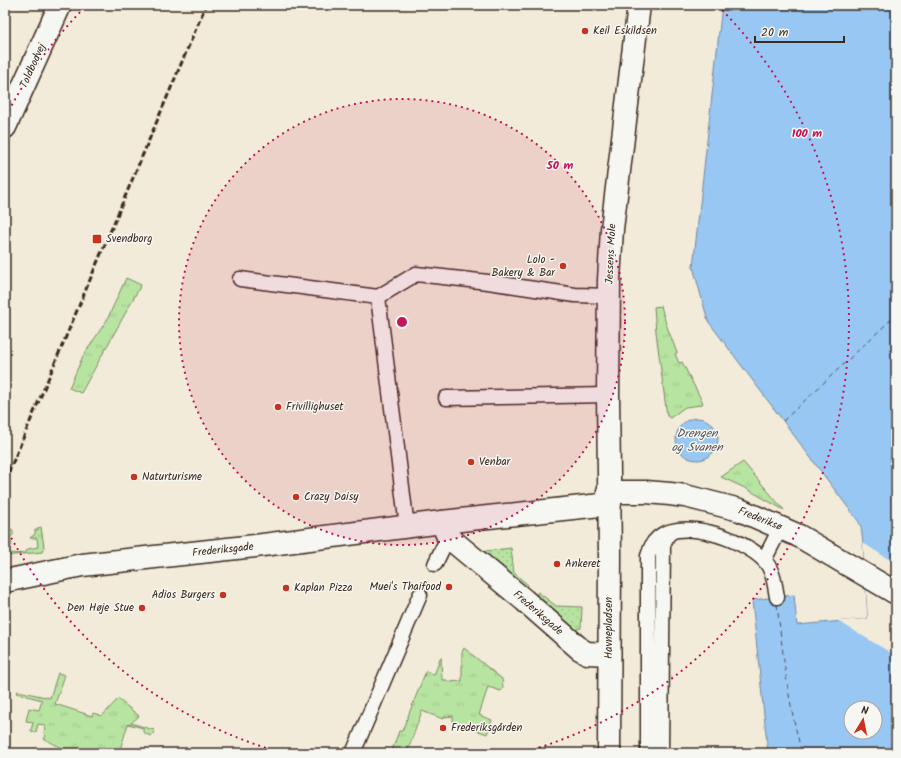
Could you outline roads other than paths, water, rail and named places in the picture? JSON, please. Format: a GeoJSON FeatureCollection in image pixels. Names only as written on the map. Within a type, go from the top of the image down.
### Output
{"type":"FeatureCollection","features":[{"type":"Feature","properties":{"kind":"street","name":"Toldbodvej"},"geometry":{"type":"LineString","coordinates":[[5,127],[60,5]]}},
{"type":"Feature","properties":{"kind":"street","name":"Jessens Mole"},"geometry":{"type":"LineString","coordinates":[[609,498],[609,296],[612,230],[639,5]]}},
{"type":"Feature","properties":{"kind":"street","name":"Frederiksø"},"geometry":{"type":"LineString","coordinates":[[609,498],[646,492],[685,496],[740,510],[799,536],[896,593]]}},
{"type":"Feature","properties":{"kind":"street","name":"Frederiksgade"},"geometry":{"type":"LineString","coordinates":[[5,581],[82,565],[262,545],[407,526],[446,529],[609,498]]}},
{"type":"Feature","properties":{"kind":"street","name":"Havnepladsen"},"geometry":{"type":"LineString","coordinates":[[609,498],[609,753]]}},
{"type":"Feature","properties":{"kind":"street","name":"Frederiksgade"},"geometry":{"type":"LineString","coordinates":[[446,529],[580,649],[587,653],[609,654]]}},
{"type":"Feature","properties":{"kind":"lane"},"geometry":{"type":"LineString","coordinates":[[240,279],[378,297],[416,274],[488,282],[575,295],[609,296]]}},
{"type":"Feature","properties":{"kind":"lane"},"geometry":{"type":"LineString","coordinates":[[378,297],[407,526]]}},
{"type":"Feature","properties":{"kind":"lane"},"geometry":{"type":"LineString","coordinates":[[446,398],[608,395]]}},
{"type":"Feature","properties":{"kind":"lane"},"geometry":{"type":"LineString","coordinates":[[764,560],[781,527]]}},
{"type":"Feature","properties":{"kind":"lane"},"geometry":{"type":"LineString","coordinates":[[435,564],[446,529]]}},
{"type":"Feature","properties":{"kind":"lane"},"geometry":{"type":"LineString","coordinates":[[648,753],[648,556],[655,541],[660,536],[673,531],[692,530],[712,533],[729,539],[743,546],[764,560],[772,575],[776,597]]}},
{"type":"Feature","properties":{"kind":"lane"},"geometry":{"type":"LineString","coordinates":[[661,753],[663,545],[667,536],[673,531]]}},
{"type":"Feature","properties":{"kind":"lane"},"geometry":{"type":"LineString","coordinates":[[353,753],[420,596]]}},
{"type":"Feature","properties":{"kind":"water"},"geometry":{"type":"Polygon","coordinates":[[[722,5],[896,5],[896,753],[768,753],[752,600],[794,595],[797,625],[868,619],[861,527],[859,522],[708,321],[693,267],[722,5]]]}},
{"type":"Feature","properties":{"kind":"water","name":"Drengen og Svanen"},"geometry":{"type":"Polygon","coordinates":[[[697,418],[712,424],[718,439],[712,454],[697,460],[682,454],[676,439],[682,424],[697,418]]]}},
{"type":"Feature","properties":{"kind":"railway"},"geometry":{"type":"LineString","coordinates":[[5,481],[206,5]]}},
{"type":"Feature","properties":{"kind":"place","name":"Keil Eskildsen"},"geometry":{"type":"Point","coordinates":[585,31]}},
{"type":"Feature","properties":{"kind":"place","name":"Svendborg"},"geometry":{"type":"Point","coordinates":[97,239]}},
{"type":"Feature","properties":{"kind":"place","name":"Lolo - Bakery & Bar"},"geometry":{"type":"Point","coordinates":[563,266]}},
{"type":"Feature","properties":{"kind":"place","name":"Frivillighuset"},"geometry":{"type":"Point","coordinates":[278,407]}},
{"type":"Feature","properties":{"kind":"place","name":"Venbar"},"geometry":{"type":"Point","coordinates":[471,462]}},
{"type":"Feature","properties":{"kind":"place","name":"Naturturisme"},"geometry":{"type":"Point","coordinates":[134,477]}},
{"type":"Feature","properties":{"kind":"place","name":"Crazy Daisy"},"geometry":{"type":"Point","coordinates":[296,497]}},
{"type":"Feature","properties":{"kind":"place","name":"Ankeret"},"geometry":{"type":"Point","coordinates":[557,564]}},
{"type":"Feature","properties":{"kind":"place","name":"Muei's Thaifood"},"geometry":{"type":"Point","coordinates":[449,587]}},
{"type":"Feature","properties":{"kind":"place","name":"Kaplan Pizza"},"geometry":{"type":"Point","coordinates":[286,588]}},
{"type":"Feature","properties":{"kind":"place","name":"Adios Burgers"},"geometry":{"type":"Point","coordinates":[223,595]}},
{"type":"Feature","properties":{"kind":"place","name":"Den Høje Stue"},"geometry":{"type":"Point","coordinates":[142,608]}},
{"type":"Feature","properties":{"kind":"place","name":"Frederiksgården"},"geometry":{"type":"Point","coordinates":[443,728]}}]}
